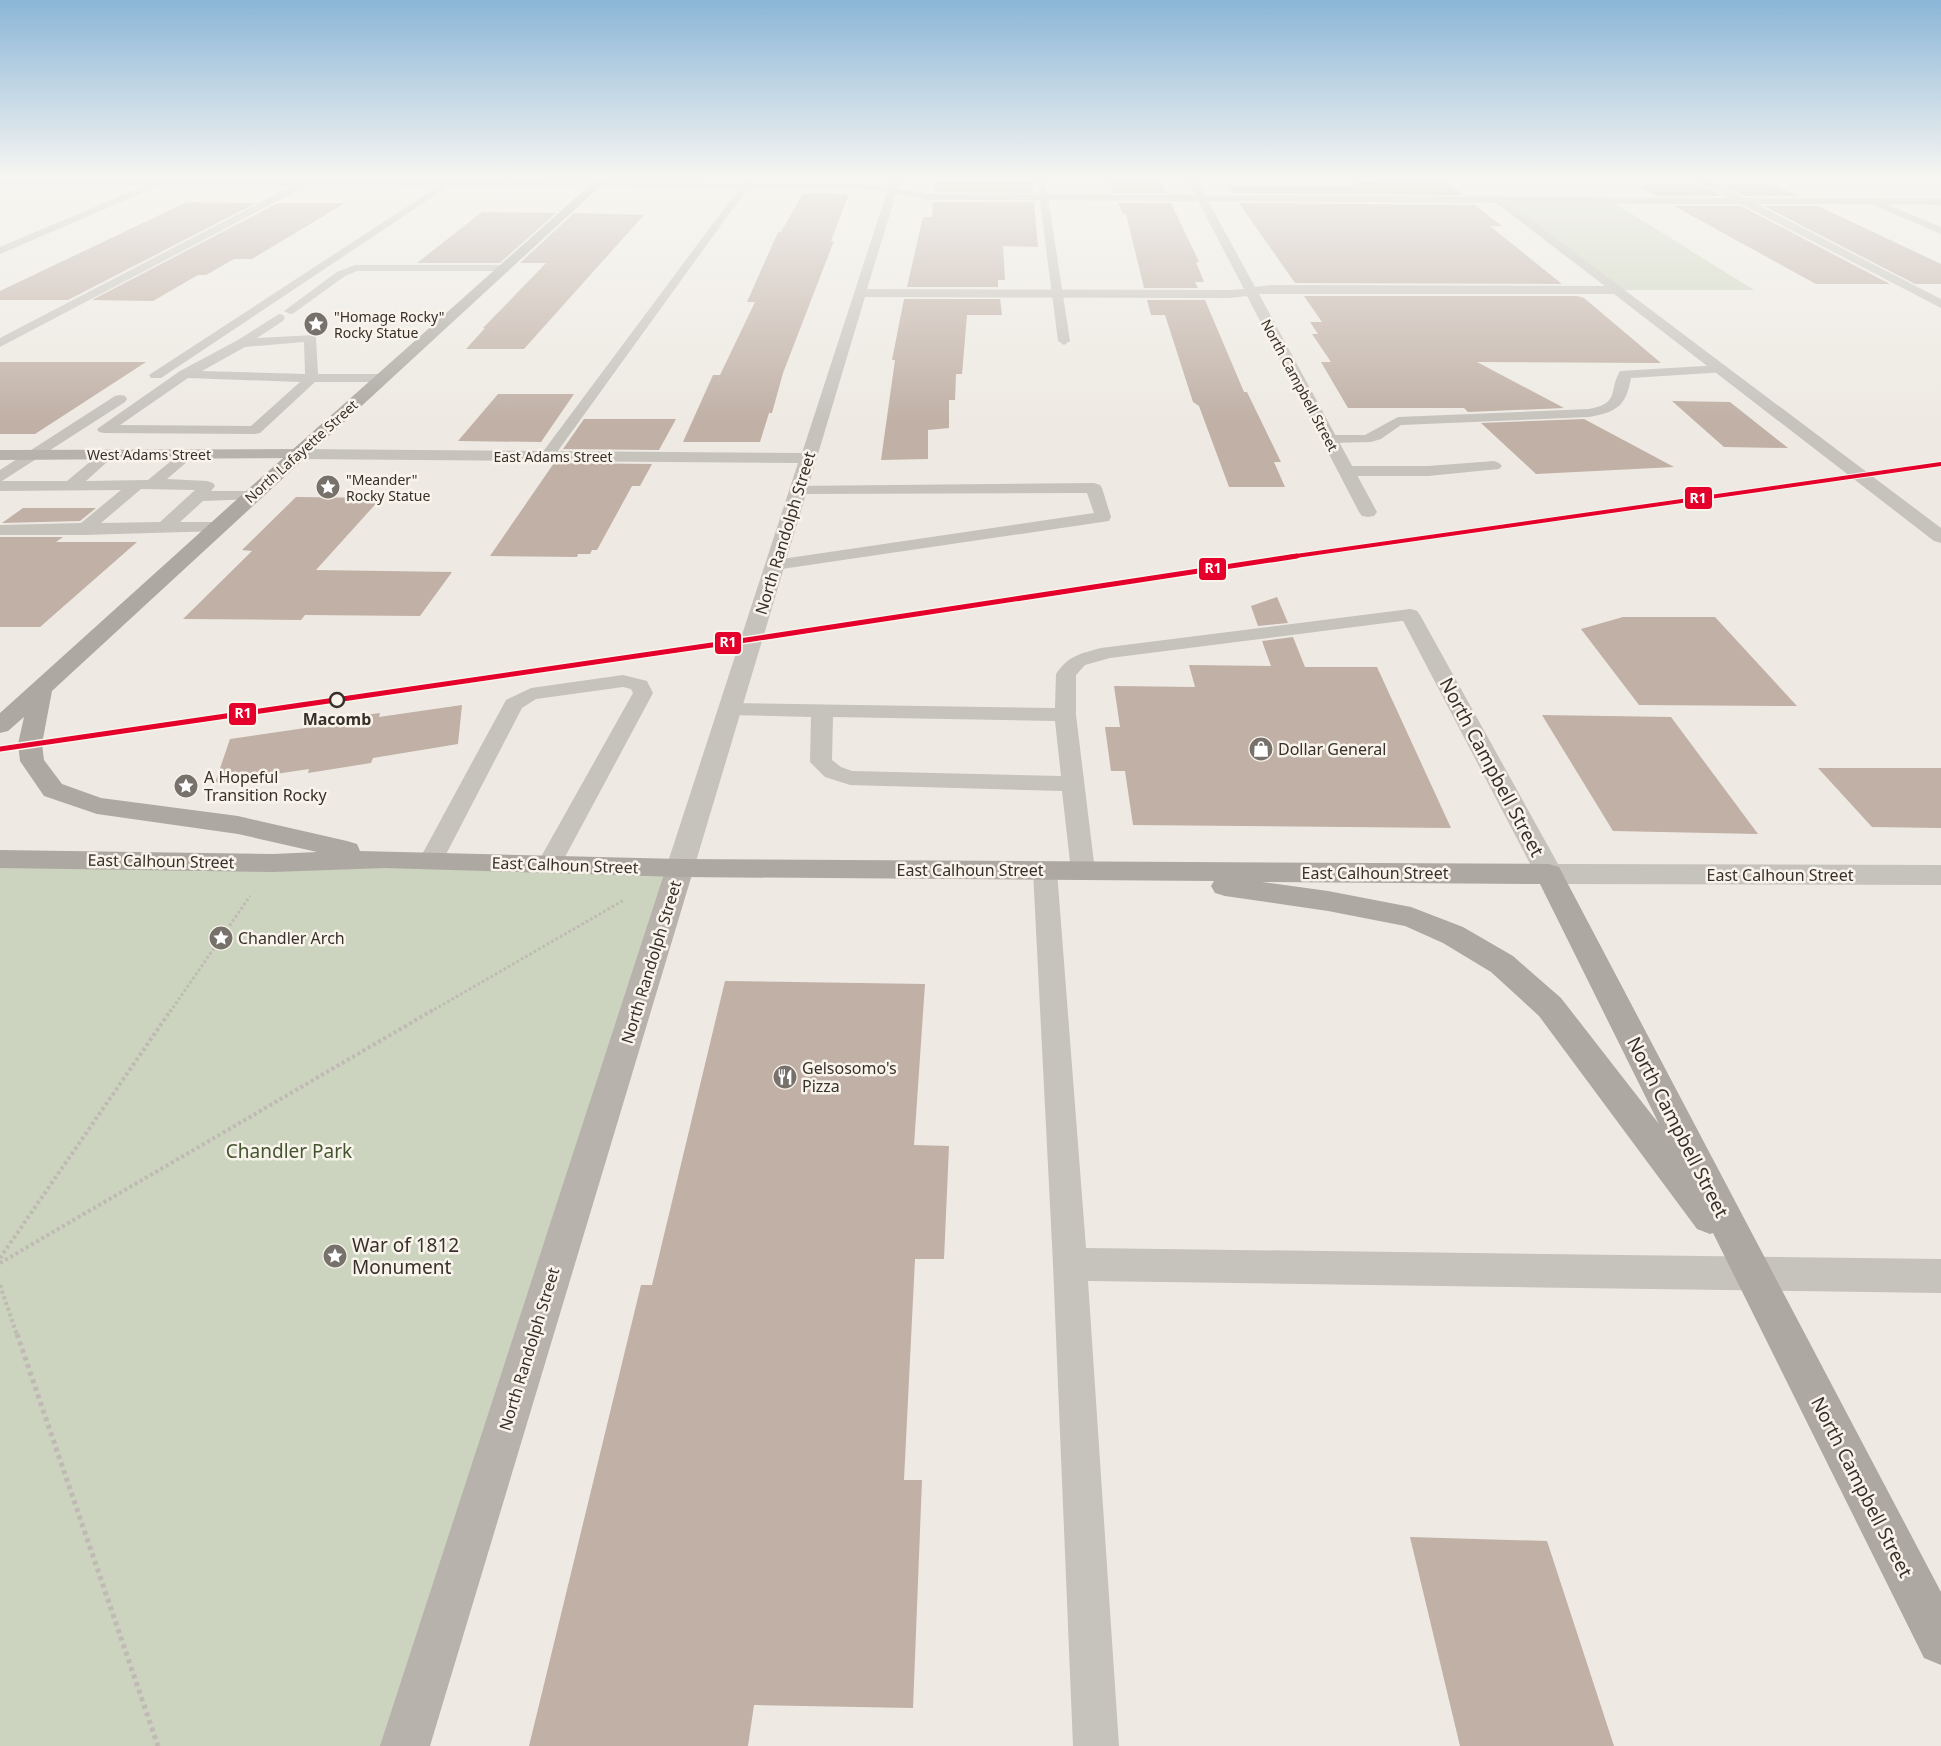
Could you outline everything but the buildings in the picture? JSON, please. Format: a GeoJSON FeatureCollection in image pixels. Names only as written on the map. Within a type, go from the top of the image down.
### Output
{"type":"FeatureCollection","features":[{"type":"Feature","properties":{"kind":"highway","name":"North Lafayette Street"},"geometry":{"type":"LineString","coordinates":[[0,726],[513,259]]}},
{"type":"Feature","properties":{"kind":"highway"},"geometry":{"type":"LineString","coordinates":[[0,717],[33,696]]}},
{"type":"Feature","properties":{"kind":"highway"},"geometry":{"type":"LineString","coordinates":[[33,696],[30,744],[32,761],[53,790],[97,806],[238,825],[385,859]]}},
{"type":"Feature","properties":{"kind":"highway","name":"East Calhoun Street"},"geometry":{"type":"LineString","coordinates":[[0,859],[273,863],[385,859],[680,868],[1548,874]]}},
{"type":"Feature","properties":{"kind":"highway"},"geometry":{"type":"LineString","coordinates":[[1094,871],[1328,901],[1411,917],[1453,935],[1502,964],[1550,1007],[1753,1273]]}},
{"type":"Feature","properties":{"kind":"highway","name":"North Campbell Street"},"geometry":{"type":"LineString","coordinates":[[1548,874],[1941,1641]]}},
{"type":"Feature","properties":{"kind":"street"},"geometry":{"type":"LineString","coordinates":[[0,343],[160,259]]}},
{"type":"Feature","properties":{"kind":"street","name":"North Randolph Street"},"geometry":{"type":"LineString","coordinates":[[404,1746],[871,259]]}},
{"type":"Feature","properties":{"kind":"street","name":"North Campbell Street"},"geometry":{"type":"LineString","coordinates":[[1234,259],[1368,512]]}},
{"type":"Feature","properties":{"kind":"street"},"geometry":{"type":"LineString","coordinates":[[1577,259],[1941,537]]}},
{"type":"Feature","properties":{"kind":"street"},"geometry":{"type":"LineString","coordinates":[[1856,259],[1941,304]]}},
{"type":"Feature","properties":{"kind":"street"},"geometry":{"type":"LineString","coordinates":[[860,293],[1230,294],[1271,289],[1617,290]]}},
{"type":"Feature","properties":{"kind":"street"},"geometry":{"type":"LineString","coordinates":[[1919,292],[1941,292]]}},
{"type":"Feature","properties":{"kind":"street","name":"East Adams Street"},"geometry":{"type":"LineString","coordinates":[[299,454],[808,458]]}},
{"type":"Feature","properties":{"kind":"street","name":"West Adams Street"},"geometry":{"type":"LineString","coordinates":[[0,455],[299,454]]}},
{"type":"Feature","properties":{"kind":"street","name":"North Campbell Street"},"geometry":{"type":"LineString","coordinates":[[1410,615],[1548,874]]}},
{"type":"Feature","properties":{"kind":"street","name":"East Calhoun Street"},"geometry":{"type":"LineString","coordinates":[[1548,874],[1941,875]]}},
{"type":"Feature","properties":{"kind":"lane"},"geometry":{"type":"LineString","coordinates":[[333,259],[154,376],[252,371],[312,378],[383,378]]}},
{"type":"Feature","properties":{"kind":"lane"},"geometry":{"type":"LineString","coordinates":[[547,456],[691,259]]}},
{"type":"Feature","properties":{"kind":"lane"},"geometry":{"type":"LineString","coordinates":[[1052,259],[1064,341]]}},
{"type":"Feature","properties":{"kind":"lane"},"geometry":{"type":"LineString","coordinates":[[290,311],[341,274],[356,268],[504,268]]}},
{"type":"Feature","properties":{"kind":"lane"},"geometry":{"type":"LineString","coordinates":[[312,273],[439,276]]}},
{"type":"Feature","properties":{"kind":"lane"},"geometry":{"type":"LineString","coordinates":[[306,299],[280,307],[243,337],[104,429],[254,430],[312,378]]}},
{"type":"Feature","properties":{"kind":"lane"},"geometry":{"type":"LineString","coordinates":[[258,342],[279,318]]}},
{"type":"Feature","properties":{"kind":"lane"},"geometry":{"type":"LineString","coordinates":[[221,333],[258,342],[310,338],[312,378]]}},
{"type":"Feature","properties":{"kind":"lane"},"geometry":{"type":"LineString","coordinates":[[1329,439],[1366,439],[1376,436],[1398,421],[1593,413],[1614,405],[1621,394],[1625,374],[1721,369]]}},
{"type":"Feature","properties":{"kind":"lane"},"geometry":{"type":"LineString","coordinates":[[0,478],[133,390]]}},
{"type":"Feature","properties":{"kind":"lane"},"geometry":{"type":"LineString","coordinates":[[84,454],[119,429]]}},
{"type":"Feature","properties":{"kind":"lane"},"geometry":{"type":"LineString","coordinates":[[71,486],[108,454]]}},
{"type":"Feature","properties":{"kind":"lane"},"geometry":{"type":"LineString","coordinates":[[83,530],[156,486],[187,455]]}},
{"type":"Feature","properties":{"kind":"lane"},"geometry":{"type":"LineString","coordinates":[[1346,471],[1428,471],[1494,466]]}},
{"type":"Feature","properties":{"kind":"lane"},"geometry":{"type":"LineString","coordinates":[[0,486],[207,486],[199,496],[165,526]]}},
{"type":"Feature","properties":{"kind":"lane"},"geometry":{"type":"LineString","coordinates":[[775,565],[1103,516],[1094,488],[799,489]]}},
{"type":"Feature","properties":{"kind":"lane"},"geometry":{"type":"LineString","coordinates":[[199,496],[251,496]]}},
{"type":"Feature","properties":{"kind":"lane"},"geometry":{"type":"LineString","coordinates":[[118,529],[139,512]]}},
{"type":"Feature","properties":{"kind":"lane"},"geometry":{"type":"LineString","coordinates":[[0,530],[83,530],[165,526],[219,526]]}},
{"type":"Feature","properties":{"kind":"lane"},"geometry":{"type":"LineString","coordinates":[[1094,871],[1073,784],[1065,716],[1066,674],[1078,661],[1108,652],[1410,615]]}},
{"type":"Feature","properties":{"kind":"lane"},"geometry":{"type":"LineString","coordinates":[[431,860],[514,704],[531,694],[623,681],[640,684],[643,693],[549,864]]}},
{"type":"Feature","properties":{"kind":"lane"},"geometry":{"type":"LineString","coordinates":[[730,709],[1065,716]]}},
{"type":"Feature","properties":{"kind":"lane"},"geometry":{"type":"LineString","coordinates":[[822,711],[821,762],[832,772],[850,778],[1073,784]]}},
{"type":"Feature","properties":{"kind":"lane"},"geometry":{"type":"LineString","coordinates":[[1045,871],[1070,1264],[1096,1746]]}},
{"type":"Feature","properties":{"kind":"lane"},"geometry":{"type":"LineString","coordinates":[[1070,1264],[1941,1276]]}},
{"type":"Feature","properties":{"kind":"path"},"geometry":{"type":"LineString","coordinates":[[0,1258],[273,863]]}},
{"type":"Feature","properties":{"kind":"path"},"geometry":{"type":"LineString","coordinates":[[0,1263],[680,868]]}},
{"type":"Feature","properties":{"kind":"path"},"geometry":{"type":"LineString","coordinates":[[0,1285],[158,1746]]}},
{"type":"Feature","properties":{"kind":"green space"},"geometry":{"type":"Polygon","coordinates":[[[1577,259],[1705,259],[1754,290],[1617,290],[1577,259]]]}},
{"type":"Feature","properties":{"kind":"green space","name":"Chandler Park"},"geometry":{"type":"Polygon","coordinates":[[[0,859],[680,868],[405,1746],[0,1746],[0,859]]]}},
{"type":"Feature","properties":{"kind":"transit line","name":"R1"},"geometry":{"type":"LineString","coordinates":[[0,749],[753,639],[1380,543],[1941,464]]}},
{"type":"Feature","properties":{"kind":"place","name":"\"Homage Rocky\" Rocky Statue"},"geometry":{"type":"Point","coordinates":[316,324]}},
{"type":"Feature","properties":{"kind":"place","name":"\"Meander\" Rocky Statue"},"geometry":{"type":"Point","coordinates":[328,487]}},
{"type":"Feature","properties":{"kind":"place","name":"Macomb"},"geometry":{"type":"Point","coordinates":[337,700]}},
{"type":"Feature","properties":{"kind":"place","name":"Dollar General"},"geometry":{"type":"Point","coordinates":[1261,749]}},
{"type":"Feature","properties":{"kind":"place","name":"A Hopeful Transition Rocky"},"geometry":{"type":"Point","coordinates":[186,786]}},
{"type":"Feature","properties":{"kind":"place","name":"Chandler Arch"},"geometry":{"type":"Point","coordinates":[221,938]}},
{"type":"Feature","properties":{"kind":"place","name":"Gelsosomo's Pizza"},"geometry":{"type":"Point","coordinates":[785,1077]}},
{"type":"Feature","properties":{"kind":"place","name":"War of 1812 Monument"},"geometry":{"type":"Point","coordinates":[335,1256]}}]}
